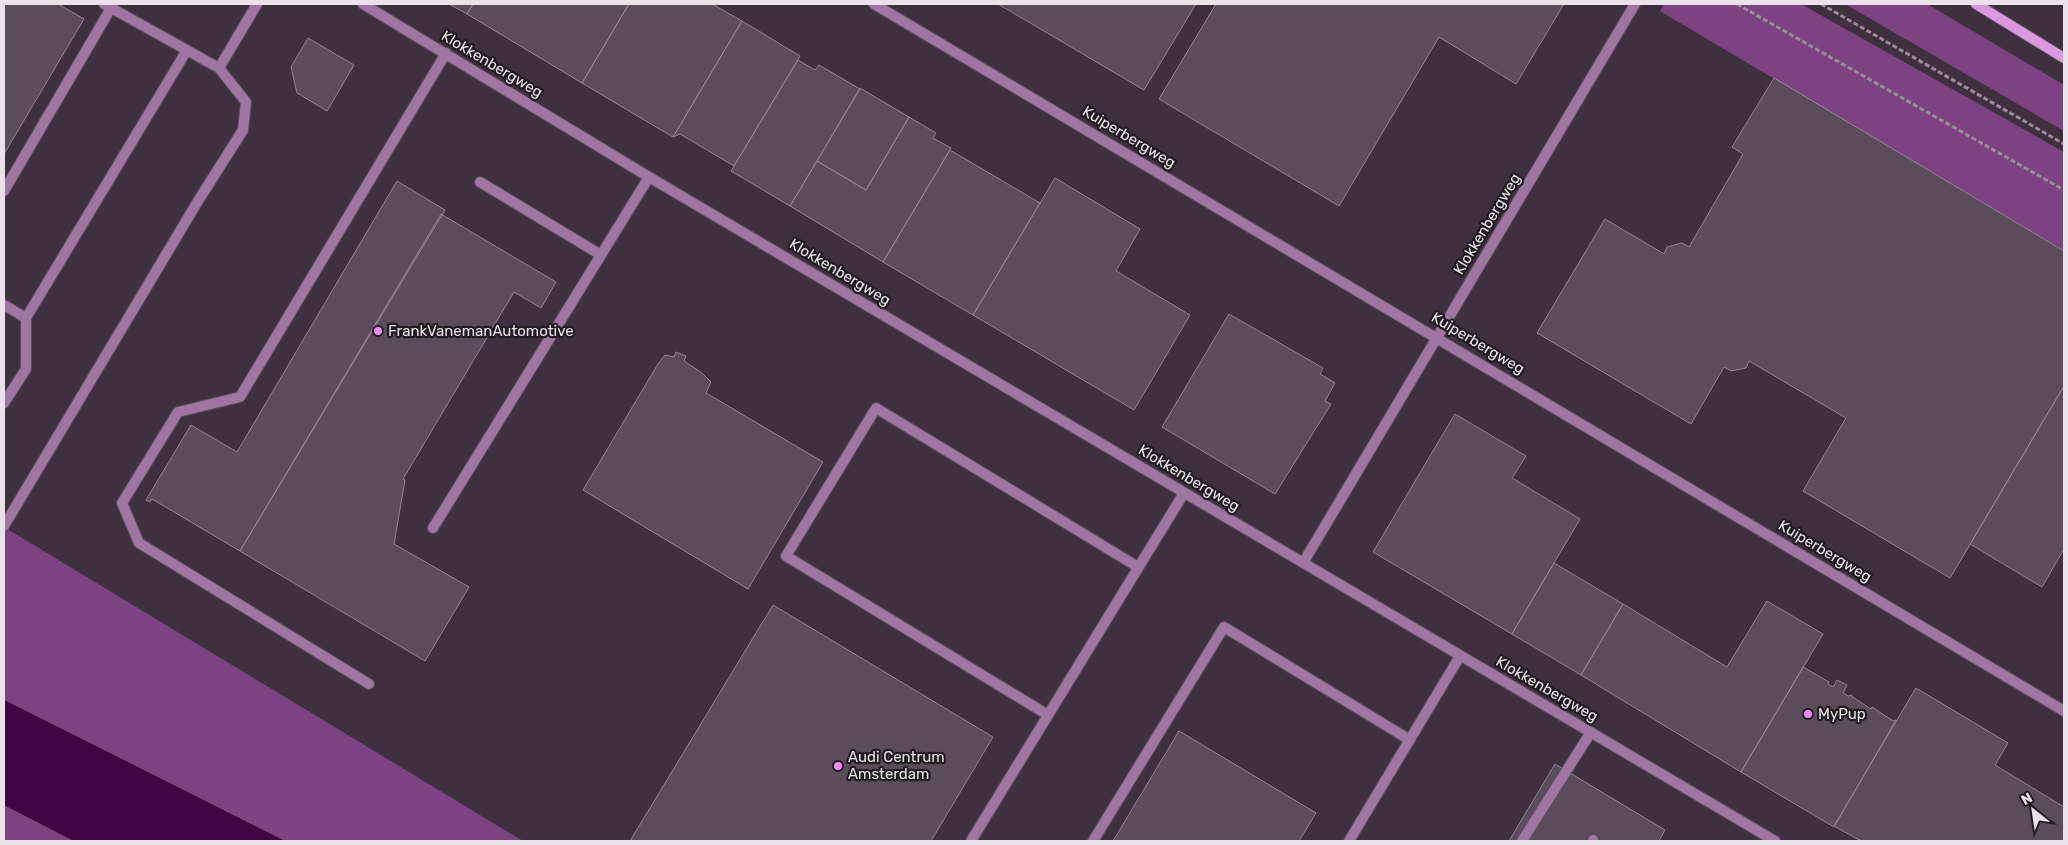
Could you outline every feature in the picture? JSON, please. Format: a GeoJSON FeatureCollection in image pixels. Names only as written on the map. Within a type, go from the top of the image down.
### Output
{"type":"FeatureCollection","features":[{"type":"Feature","properties":{"kind":"street"},"geometry":{"type":"LineString","coordinates":[[219,68],[258,4]]}},
{"type":"Feature","properties":{"kind":"street","name":"Klokkenbergweg"},"geometry":{"type":"LineString","coordinates":[[364,4],[649,177],[1775,841]]}},
{"type":"Feature","properties":{"kind":"street","name":"Kuiperbergweg"},"geometry":{"type":"LineString","coordinates":[[874,4],[1438,336],[2064,711]]}},
{"type":"Feature","properties":{"kind":"street","name":"Klokkenbergweg"},"geometry":{"type":"LineString","coordinates":[[1303,563],[1635,4]]}},
{"type":"Feature","properties":{"kind":"street"},"geometry":{"type":"LineString","coordinates":[[1976,4],[2064,58]]}},
{"type":"Feature","properties":{"kind":"street"},"geometry":{"type":"LineString","coordinates":[[4,191],[108,6],[219,68],[246,102],[243,130],[198,201],[4,526]]}},
{"type":"Feature","properties":{"kind":"street"},"geometry":{"type":"LineString","coordinates":[[4,403],[26,369],[26,318],[187,50]]}},
{"type":"Feature","properties":{"kind":"street"},"geometry":{"type":"LineString","coordinates":[[369,684],[139,543],[122,503],[178,412],[240,397],[446,54]]}},
{"type":"Feature","properties":{"kind":"street"},"geometry":{"type":"LineString","coordinates":[[433,528],[649,177]]}},
{"type":"Feature","properties":{"kind":"street"},"geometry":{"type":"LineString","coordinates":[[480,182],[601,254]]}},
{"type":"Feature","properties":{"kind":"street"},"geometry":{"type":"LineString","coordinates":[[4,305],[26,318]]}},
{"type":"Feature","properties":{"kind":"street"},"geometry":{"type":"LineString","coordinates":[[1048,715],[786,556],[876,408],[1138,567]]}},
{"type":"Feature","properties":{"kind":"street"},"geometry":{"type":"LineString","coordinates":[[971,841],[1184,492]]}},
{"type":"Feature","properties":{"kind":"street"},"geometry":{"type":"LineString","coordinates":[[1093,841],[1224,627],[1410,740]]}},
{"type":"Feature","properties":{"kind":"street"},"geometry":{"type":"LineString","coordinates":[[1349,841],[1460,656]]}},
{"type":"Feature","properties":{"kind":"street"},"geometry":{"type":"LineString","coordinates":[[1522,841],[1591,732]]}},
{"type":"Feature","properties":{"kind":"path"},"geometry":{"type":"LineString","coordinates":[[1737,4],[2064,190]]}},
{"type":"Feature","properties":{"kind":"path"},"geometry":{"type":"LineString","coordinates":[[1821,4],[2064,144]]}},
{"type":"Feature","properties":{"kind":"shaded area"},"geometry":{"type":"Polygon","coordinates":[[[1664,4],[1801,4],[2064,152],[2064,251],[1660,11],[1664,4]]]}},
{"type":"Feature","properties":{"kind":"shaded area"},"geometry":{"type":"Polygon","coordinates":[[[1845,4],[1927,4],[2064,85],[2064,131],[1845,4]]]}},
{"type":"Feature","properties":{"kind":"shaded area"},"geometry":{"type":"Polygon","coordinates":[[[4,527],[523,841],[285,841],[4,700],[4,527]]]}},
{"type":"Feature","properties":{"kind":"shaded area"},"geometry":{"type":"Polygon","coordinates":[[[4,700],[285,841],[74,841],[4,805],[4,700]]]}},
{"type":"Feature","properties":{"kind":"shaded area"},"geometry":{"type":"Polygon","coordinates":[[[4,805],[74,841],[4,841],[4,805]]]}},
{"type":"Feature","properties":{"kind":"building"},"geometry":{"type":"Polygon","coordinates":[[[4,4],[58,4],[84,19],[4,154],[4,4]]]}},
{"type":"Feature","properties":{"kind":"building"},"geometry":{"type":"Polygon","coordinates":[[[449,4],[473,4],[467,14],[449,4]]]}},
{"type":"Feature","properties":{"kind":"building"},"geometry":{"type":"Polygon","coordinates":[[[473,4],[629,4],[582,83],[467,14],[473,4]]]}},
{"type":"Feature","properties":{"kind":"building"},"geometry":{"type":"Polygon","coordinates":[[[629,4],[712,4],[742,21],[673,137],[582,83],[629,4]]]}},
{"type":"Feature","properties":{"kind":"building"},"geometry":{"type":"Polygon","coordinates":[[[998,4],[1196,4],[1144,90],[998,4]]]}},
{"type":"Feature","properties":{"kind":"building"},"geometry":{"type":"Polygon","coordinates":[[[1216,4],[1564,4],[1516,84],[1439,37],[1339,206],[1159,99],[1216,4]]]}},
{"type":"Feature","properties":{"kind":"building"},"geometry":{"type":"Polygon","coordinates":[[[742,21],[800,56],[734,166],[680,134],[673,137],[742,21]]]}},
{"type":"Feature","properties":{"kind":"building"},"geometry":{"type":"Polygon","coordinates":[[[308,38],[354,65],[327,111],[297,93],[291,67],[308,38]]]}},
{"type":"Feature","properties":{"kind":"building"},"geometry":{"type":"Polygon","coordinates":[[[798,60],[815,70],[819,65],[860,89],[790,206],[731,171],[798,60]]]}},
{"type":"Feature","properties":{"kind":"building"},"geometry":{"type":"Polygon","coordinates":[[[1774,78],[2064,251],[2064,386],[1950,578],[1803,491],[1846,418],[1749,361],[1746,368],[1731,371],[1724,367],[1691,424],[1537,333],[1605,219],[1664,254],[1667,247],[1682,243],[1689,247],[1743,154],[1732,147],[1774,78]]]}},
{"type":"Feature","properties":{"kind":"building"},"geometry":{"type":"Polygon","coordinates":[[[860,88],[909,117],[866,190],[817,161],[860,88]]]}},
{"type":"Feature","properties":{"kind":"building"},"geometry":{"type":"Polygon","coordinates":[[[909,117],[936,133],[933,138],[951,148],[883,262],[790,206],[817,161],[866,190],[909,117]]]}},
{"type":"Feature","properties":{"kind":"building"},"geometry":{"type":"Polygon","coordinates":[[[950,150],[1040,203],[973,315],[883,262],[950,150]]]}},
{"type":"Feature","properties":{"kind":"building"},"geometry":{"type":"Polygon","coordinates":[[[1055,178],[1140,229],[1116,271],[1190,315],[1134,410],[973,315],[1055,178]]]}},
{"type":"Feature","properties":{"kind":"building"},"geometry":{"type":"Polygon","coordinates":[[[397,181],[445,210],[240,551],[152,499],[150,502],[146,500],[191,425],[237,452],[397,181]]]}},
{"type":"Feature","properties":{"kind":"building"},"geometry":{"type":"Polygon","coordinates":[[[441,214],[556,282],[541,308],[514,292],[403,479],[405,480],[394,544],[469,587],[425,661],[240,551],[441,214]]]}},
{"type":"Feature","properties":{"kind":"building"},"geometry":{"type":"Polygon","coordinates":[[[1229,314],[1323,368],[1320,374],[1335,383],[1325,401],[1331,404],[1275,494],[1162,427],[1229,314]]]}},
{"type":"Feature","properties":{"kind":"building"},"geometry":{"type":"Polygon","coordinates":[[[676,352],[686,356],[684,361],[702,373],[711,382],[706,393],[823,462],[748,589],[583,490],[658,364],[665,355],[674,357],[676,352]]]}},
{"type":"Feature","properties":{"kind":"building"},"geometry":{"type":"Polygon","coordinates":[[[2064,386],[2064,549],[2042,587],[1970,544],[2064,386]]]}},
{"type":"Feature","properties":{"kind":"building"},"geometry":{"type":"Polygon","coordinates":[[[1455,414],[1526,456],[1512,478],[1580,519],[1512,634],[1373,552],[1455,414]]]}},
{"type":"Feature","properties":{"kind":"building"},"geometry":{"type":"Polygon","coordinates":[[[1554,563],[1623,604],[1581,675],[1512,634],[1554,563]]]}},
{"type":"Feature","properties":{"kind":"building"},"geometry":{"type":"Polygon","coordinates":[[[1767,601],[1823,634],[1741,772],[1581,675],[1623,604],[1727,667],[1767,601]]]}},
{"type":"Feature","properties":{"kind":"building"},"geometry":{"type":"Polygon","coordinates":[[[773,605],[993,737],[931,841],[630,841],[773,605]]]}},
{"type":"Feature","properties":{"kind":"building"},"geometry":{"type":"Polygon","coordinates":[[[1803,667],[1829,682],[1828,684],[1833,687],[1837,680],[1847,685],[1843,693],[1848,696],[1852,695],[1871,709],[1872,707],[1893,721],[1896,720],[1834,827],[1741,772],[1803,667]]]}},
{"type":"Feature","properties":{"kind":"building"},"geometry":{"type":"Polygon","coordinates":[[[1916,688],[2008,743],[1995,765],[2064,807],[2064,841],[1861,841],[1834,826],[1916,688]]]}},
{"type":"Feature","properties":{"kind":"building"},"geometry":{"type":"Polygon","coordinates":[[[1179,731],[1316,813],[1299,841],[1113,841],[1179,731]]]}},
{"type":"Feature","properties":{"kind":"building"},"geometry":{"type":"Polygon","coordinates":[[[1555,764],[1665,830],[1659,841],[1509,841],[1555,764]]]}},
{"type":"Feature","properties":{"kind":"place","name":"FrankVanemanAutomotive"},"geometry":{"type":"Point","coordinates":[378,331]}},
{"type":"Feature","properties":{"kind":"place","name":"MyPup"},"geometry":{"type":"Point","coordinates":[1808,714]}},
{"type":"Feature","properties":{"kind":"place","name":"Audi Centrum Amsterdam"},"geometry":{"type":"Point","coordinates":[838,766]}}]}
